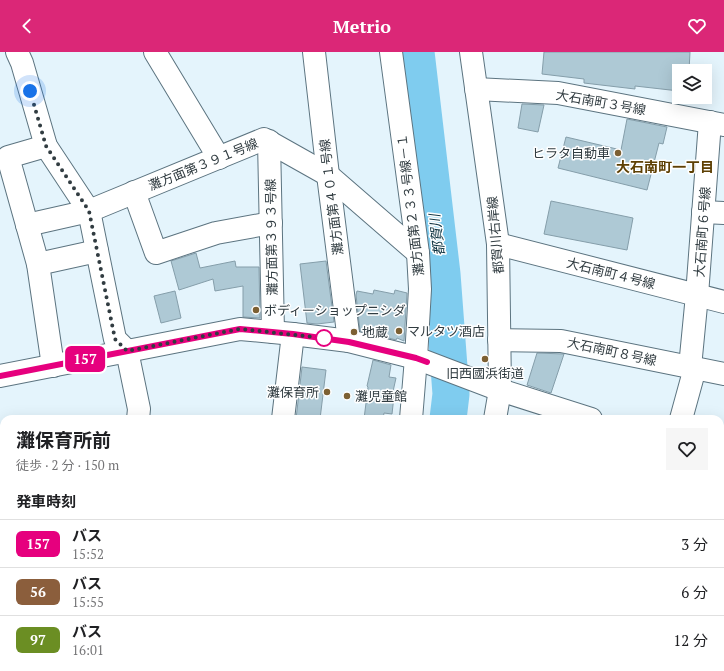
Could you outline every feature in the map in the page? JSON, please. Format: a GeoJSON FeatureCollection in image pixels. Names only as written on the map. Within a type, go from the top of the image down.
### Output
{"type":"FeatureCollection","features":[{"type":"Feature","properties":{"kind":"street"},"geometry":{"type":"LineString","coordinates":[[17,52],[22,63],[46,146],[89,211],[115,339],[127,351],[139,409],[138,415]]}},
{"type":"Feature","properties":{"kind":"street"},"geometry":{"type":"LineString","coordinates":[[155,52],[219,158]]}},
{"type":"Feature","properties":{"kind":"street","name":"灘方面第４０１号線"},"geometry":{"type":"LineString","coordinates":[[314,52],[349,342]]}},
{"type":"Feature","properties":{"kind":"street","name":"灘方面第２３３号線－１"},"geometry":{"type":"LineString","coordinates":[[391,52],[418,253],[422,360],[412,415]]}},
{"type":"Feature","properties":{"kind":"street","name":"都賀川右岸線"},"geometry":{"type":"LineString","coordinates":[[471,52],[498,244],[500,390],[496,415]]}},
{"type":"Feature","properties":{"kind":"street","name":"大石南町３号線"},"geometry":{"type":"LineString","coordinates":[[476,89],[558,93],[717,123]]}},
{"type":"Feature","properties":{"kind":"street","name":"大石南町６号線"},"geometry":{"type":"LineString","coordinates":[[682,415],[692,368],[697,295],[714,212],[717,123]]}},
{"type":"Feature","properties":{"kind":"street","name":"灘方面第３９１号線"},"geometry":{"type":"LineString","coordinates":[[27,225],[89,211],[264,138],[328,175],[418,253]]}},
{"type":"Feature","properties":{"kind":"street","name":"灘方面第３９３号線"},"geometry":{"type":"LineString","coordinates":[[269,141],[271,223],[283,333],[279,415]]}},
{"type":"Feature","properties":{"kind":"street"},"geometry":{"type":"LineString","coordinates":[[46,146],[8,157],[38,264],[53,366]]}},
{"type":"Feature","properties":{"kind":"street"},"geometry":{"type":"LineString","coordinates":[[134,192],[156,253],[216,233],[271,223]]}},
{"type":"Feature","properties":{"kind":"street","name":"大石南町４号線"},"geometry":{"type":"LineString","coordinates":[[498,244],[724,302]]}},
{"type":"Feature","properties":{"kind":"street"},"geometry":{"type":"LineString","coordinates":[[38,264],[97,251]]}},
{"type":"Feature","properties":{"kind":"street"},"geometry":{"type":"LineString","coordinates":[[0,376],[240,329],[349,342],[422,360],[560,414]]}},
{"type":"Feature","properties":{"kind":"street","name":"大石南町８号線"},"geometry":{"type":"LineString","coordinates":[[499,340],[561,341],[724,374]]}},
{"type":"Feature","properties":{"kind":"building"},"geometry":{"type":"Polygon","coordinates":[[[544,52],[690,52],[689,64],[672,64],[672,90],[635,86],[635,89],[584,83],[584,79],[542,74],[544,52]]]}},
{"type":"Feature","properties":{"kind":"building"},"geometry":{"type":"Polygon","coordinates":[[[522,104],[544,105],[538,132],[518,128],[522,104]]]}},
{"type":"Feature","properties":{"kind":"building"},"geometry":{"type":"Polygon","coordinates":[[[627,119],[667,127],[663,144],[659,143],[647,190],[558,168],[566,137],[621,150],[627,119]]]}},
{"type":"Feature","properties":{"kind":"building"},"geometry":{"type":"Polygon","coordinates":[[[551,201],[633,218],[627,250],[544,234],[551,201]]]}},
{"type":"Feature","properties":{"kind":"building"},"geometry":{"type":"Polygon","coordinates":[[[196,253],[200,268],[235,261],[236,267],[259,267],[260,318],[243,317],[243,286],[215,291],[213,279],[179,290],[171,261],[196,253]]]}},
{"type":"Feature","properties":{"kind":"building"},"geometry":{"type":"Polygon","coordinates":[[[326,261],[334,322],[317,324],[307,323],[300,264],[326,261]]]}},
{"type":"Feature","properties":{"kind":"building"},"geometry":{"type":"Polygon","coordinates":[[[374,290],[394,294],[395,290],[407,293],[404,341],[397,338],[396,340],[378,334],[360,331],[356,295],[357,291],[373,294],[374,290]]]}},
{"type":"Feature","properties":{"kind":"building"},"geometry":{"type":"Polygon","coordinates":[[[175,291],[181,318],[161,323],[154,296],[175,291]]]}},
{"type":"Feature","properties":{"kind":"building"},"geometry":{"type":"Polygon","coordinates":[[[537,353],[564,354],[551,393],[527,385],[537,353]]]}},
{"type":"Feature","properties":{"kind":"building"},"geometry":{"type":"Polygon","coordinates":[[[373,360],[391,365],[389,377],[396,378],[392,396],[394,396],[392,414],[384,413],[384,415],[364,415],[367,386],[373,360]]]}},
{"type":"Feature","properties":{"kind":"building"},"geometry":{"type":"Polygon","coordinates":[[[302,367],[326,370],[320,415],[296,415],[302,367]]]}},
{"type":"Feature","properties":{"kind":"waterway","name":"都賀川"},"geometry":{"type":"LineString","coordinates":[[416,52],[442,274],[451,394],[448,415]]}},
{"type":"Feature","properties":{"kind":"bus line","name":"157"},"geometry":{"type":"LineString","coordinates":[[0,376],[240,329],[293,334],[349,342],[427,362]]}},
{"type":"Feature","properties":{"kind":"place","name":"ヒラタ自動車"},"geometry":{"type":"Point","coordinates":[618,153]}},
{"type":"Feature","properties":{"kind":"place","name":"ボディーショップニシダ"},"geometry":{"type":"Point","coordinates":[256,310]}},
{"type":"Feature","properties":{"kind":"place","name":"マルタツ酒店"},"geometry":{"type":"Point","coordinates":[399,331]}},
{"type":"Feature","properties":{"kind":"place","name":"地蔵"},"geometry":{"type":"Point","coordinates":[354,332]}},
{"type":"Feature","properties":{"kind":"place","name":"旧西國浜街道"},"geometry":{"type":"Point","coordinates":[485,359]}},
{"type":"Feature","properties":{"kind":"place","name":"灘保育所"},"geometry":{"type":"Point","coordinates":[327,392]}},
{"type":"Feature","properties":{"kind":"place","name":"灘児童館"},"geometry":{"type":"Point","coordinates":[347,396]}},
{"type":"Feature","properties":{"kind":"district","name":"大石南町一丁目"},"geometry":{"type":"Point","coordinates":[665,167]}},
{"type":"Feature","properties":{"kind":"route"},"geometry":{"type":"LineString","coordinates":[[30,91],[46,146],[89,211],[115,339],[127,351],[240,329],[324,338]]}}]}
